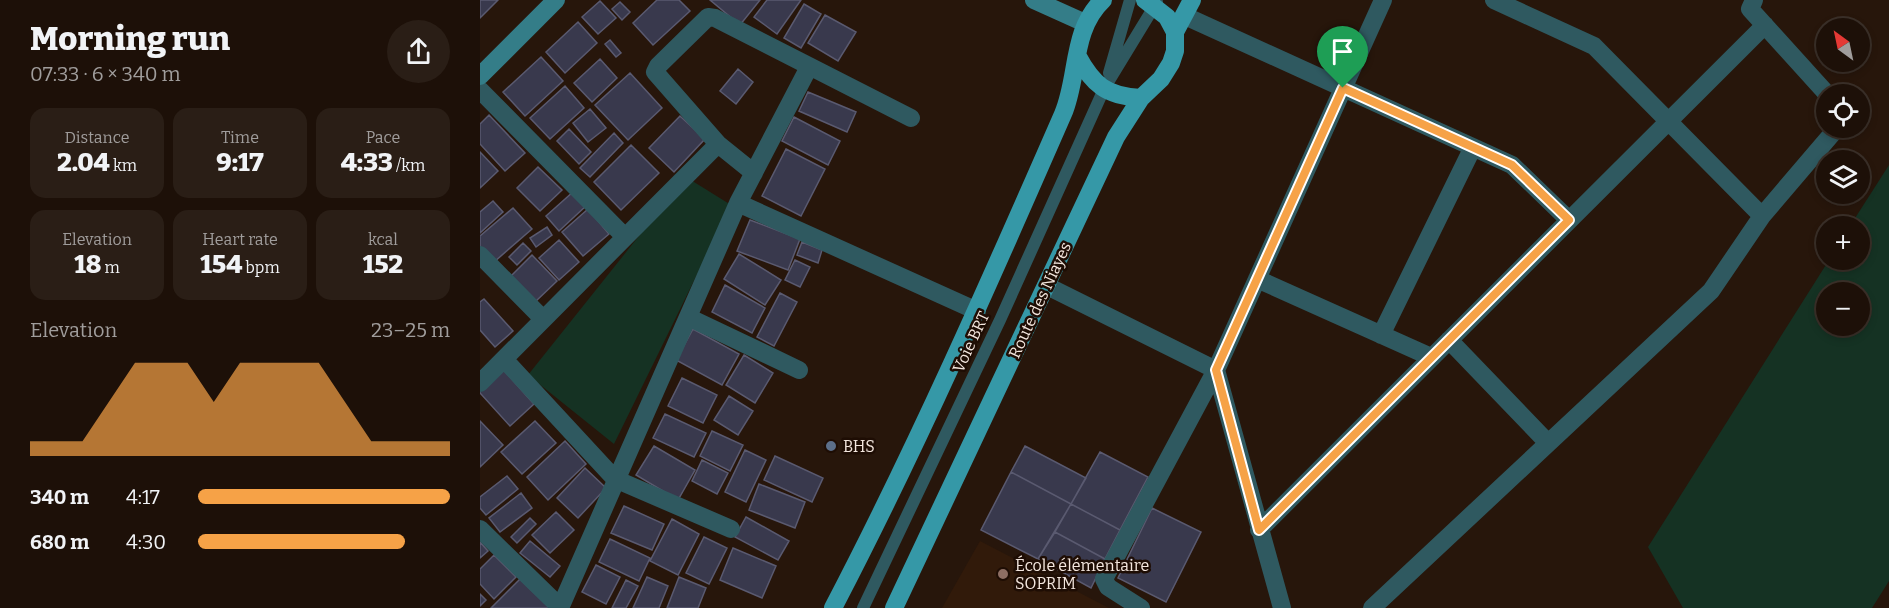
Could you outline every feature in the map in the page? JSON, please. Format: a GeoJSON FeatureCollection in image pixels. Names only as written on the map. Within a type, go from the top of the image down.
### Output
{"type":"FeatureCollection","features":[{"type":"Feature","properties":{"kind":"main road"},"geometry":{"type":"LineString","coordinates":[[833,608],[877,523],[977,311],[1066,108],[1085,23],[1103,0]]}},
{"type":"Feature","properties":{"kind":"main road"},"geometry":{"type":"LineString","coordinates":[[1153,2],[1167,17],[1184,16]]}},
{"type":"Feature","properties":{"kind":"main road","name":"Route des Niayes"},"geometry":{"type":"LineString","coordinates":[[894,608],[1116,137],[1141,98],[1161,79],[1171,63],[1184,16]]}},
{"type":"Feature","properties":{"kind":"main road"},"geometry":{"type":"LineString","coordinates":[[1077,55],[1085,71],[1104,89],[1120,97],[1141,98]]}},
{"type":"Feature","properties":{"kind":"street"},"geometry":{"type":"LineString","coordinates":[[480,76],[556,0]]}},
{"type":"Feature","properties":{"kind":"street"},"geometry":{"type":"LineString","coordinates":[[1034,0],[1085,23]]}},
{"type":"Feature","properties":{"kind":"street"},"geometry":{"type":"LineString","coordinates":[[1141,608],[1108,587],[1104,579],[1216,370],[1383,0]]}},
{"type":"Feature","properties":{"kind":"street"},"geometry":{"type":"LineString","coordinates":[[1500,1],[1594,46],[1762,216]]}},
{"type":"Feature","properties":{"kind":"street"},"geometry":{"type":"LineString","coordinates":[[1748,3],[1818,84]]}},
{"type":"Feature","properties":{"kind":"street"},"geometry":{"type":"LineString","coordinates":[[1184,16],[1512,165],[1569,220]]}},
{"type":"Feature","properties":{"kind":"street"},"geometry":{"type":"LineString","coordinates":[[754,173],[718,144],[655,72],[658,66],[708,18],[715,18],[911,118]]}},
{"type":"Feature","properties":{"kind":"street"},"geometry":{"type":"LineString","coordinates":[[1259,530],[1765,25]]}},
{"type":"Feature","properties":{"kind":"street"},"geometry":{"type":"LineString","coordinates":[[480,529],[560,608],[738,203],[809,67]]}},
{"type":"Feature","properties":{"kind":"street"},"geometry":{"type":"LineString","coordinates":[[480,90],[625,237]]}},
{"type":"Feature","properties":{"kind":"street"},"geometry":{"type":"LineString","coordinates":[[1372,608],[1712,291],[1762,216],[1828,138]]}},
{"type":"Feature","properties":{"kind":"street"},"geometry":{"type":"LineString","coordinates":[[480,383],[718,144]]}},
{"type":"Feature","properties":{"kind":"street"},"geometry":{"type":"LineString","coordinates":[[1381,335],[1473,147]]}},
{"type":"Feature","properties":{"kind":"street"},"geometry":{"type":"LineString","coordinates":[[738,203],[977,311]]}},
{"type":"Feature","properties":{"kind":"street"},"geometry":{"type":"LineString","coordinates":[[480,255],[543,319]]}},
{"type":"Feature","properties":{"kind":"street"},"geometry":{"type":"LineString","coordinates":[[1257,279],[1431,357]]}},
{"type":"Feature","properties":{"kind":"street"},"geometry":{"type":"LineString","coordinates":[[1047,286],[1216,370],[1282,608]]}},
{"type":"Feature","properties":{"kind":"street"},"geometry":{"type":"LineString","coordinates":[[688,317],[799,370]]}},
{"type":"Feature","properties":{"kind":"street"},"geometry":{"type":"LineString","coordinates":[[1449,340],[1548,443]]}},
{"type":"Feature","properties":{"kind":"street"},"geometry":{"type":"LineString","coordinates":[[504,359],[615,479],[731,529]]}},
{"type":"Feature","properties":{"kind":"lane","name":"Voie BRT"},"geometry":{"type":"LineString","coordinates":[[1104,89],[1130,0]]}},
{"type":"Feature","properties":{"kind":"lane","name":"Voie BRT"},"geometry":{"type":"LineString","coordinates":[[863,608],[1000,320],[1104,89],[1153,2]]}},
{"type":"Feature","properties":{"kind":"shaded area","name":"École élémentaire SOPRIM"},"geometry":{"type":"Polygon","coordinates":[[[980,541],[1109,608],[942,608],[980,541]]]}},
{"type":"Feature","properties":{"kind":"green space"},"geometry":{"type":"Polygon","coordinates":[[[1889,165],[1889,581],[1872,608],[1683,608],[1648,547],[1823,270],[1870,270],[1870,216],[1856,216],[1864,204],[1870,204],[1870,195],[1889,165]]]}},
{"type":"Feature","properties":{"kind":"green space"},"geometry":{"type":"Polygon","coordinates":[[[686,177],[731,205],[614,444],[528,375],[686,177]]]}},
{"type":"Feature","properties":{"kind":"building"},"geometry":{"type":"Polygon","coordinates":[[[480,0],[498,0],[480,18],[480,0]]]}},
{"type":"Feature","properties":{"kind":"building"},"geometry":{"type":"Polygon","coordinates":[[[657,0],[679,0],[690,11],[653,45],[633,23],[657,0]]]}},
{"type":"Feature","properties":{"kind":"building"},"geometry":{"type":"Polygon","coordinates":[[[710,0],[760,0],[740,25],[710,0]]]}},
{"type":"Feature","properties":{"kind":"building"},"geometry":{"type":"Polygon","coordinates":[[[767,0],[801,0],[777,34],[754,17],[767,0]]]}},
{"type":"Feature","properties":{"kind":"building"},"geometry":{"type":"Polygon","coordinates":[[[600,1],[616,18],[598,34],[582,17],[600,1]]]}},
{"type":"Feature","properties":{"kind":"building"},"geometry":{"type":"Polygon","coordinates":[[[620,2],[630,12],[622,20],[612,9],[620,2]]]}},
{"type":"Feature","properties":{"kind":"building"},"geometry":{"type":"Polygon","coordinates":[[[804,4],[821,14],[801,48],[784,38],[804,4]]]}},
{"type":"Feature","properties":{"kind":"building"},"geometry":{"type":"Polygon","coordinates":[[[825,15],[856,32],[838,61],[808,43],[825,15]]]}},
{"type":"Feature","properties":{"kind":"building"},"geometry":{"type":"Polygon","coordinates":[[[578,22],[597,43],[565,73],[546,52],[578,22]]]}},
{"type":"Feature","properties":{"kind":"building"},"geometry":{"type":"Polygon","coordinates":[[[610,40],[621,53],[616,57],[605,44],[610,40]]]}},
{"type":"Feature","properties":{"kind":"building"},"geometry":{"type":"Polygon","coordinates":[[[541,57],[563,81],[525,116],[503,92],[541,57]]]}},
{"type":"Feature","properties":{"kind":"building"},"geometry":{"type":"Polygon","coordinates":[[[600,59],[617,78],[592,102],[574,83],[600,59]]]}},
{"type":"Feature","properties":{"kind":"building"},"geometry":{"type":"Polygon","coordinates":[[[738,69],[753,82],[736,104],[720,91],[738,69]]]}},
{"type":"Feature","properties":{"kind":"building"},"geometry":{"type":"Polygon","coordinates":[[[630,73],[662,108],[628,140],[595,105],[630,73]]]}},
{"type":"Feature","properties":{"kind":"building"},"geometry":{"type":"Polygon","coordinates":[[[565,86],[584,108],[550,139],[530,118],[565,86]]]}},
{"type":"Feature","properties":{"kind":"building"},"geometry":{"type":"Polygon","coordinates":[[[808,92],[856,112],[847,132],[799,111],[808,92]]]}},
{"type":"Feature","properties":{"kind":"building"},"geometry":{"type":"Polygon","coordinates":[[[590,109],[606,128],[588,142],[573,123],[590,109]]]}},
{"type":"Feature","properties":{"kind":"building"},"geometry":{"type":"Polygon","coordinates":[[[489,115],[525,153],[505,171],[480,144],[480,124],[489,115]]]}},
{"type":"Feature","properties":{"kind":"building"},"geometry":{"type":"Polygon","coordinates":[[[680,116],[705,139],[674,172],[649,148],[680,116]]]}},
{"type":"Feature","properties":{"kind":"building"},"geometry":{"type":"Polygon","coordinates":[[[794,117],[840,141],[828,165],[782,141],[794,117]]]}},
{"type":"Feature","properties":{"kind":"building"},"geometry":{"type":"Polygon","coordinates":[[[569,129],[591,152],[579,164],[557,141],[569,129]]]}},
{"type":"Feature","properties":{"kind":"building"},"geometry":{"type":"Polygon","coordinates":[[[614,133],[623,143],[590,177],[580,168],[614,133]]]}},
{"type":"Feature","properties":{"kind":"building"},"geometry":{"type":"Polygon","coordinates":[[[631,145],[659,173],[621,210],[594,182],[631,145]]]}},
{"type":"Feature","properties":{"kind":"building"},"geometry":{"type":"Polygon","coordinates":[[[786,149],[825,169],[801,216],[762,196],[786,149]]]}},
{"type":"Feature","properties":{"kind":"building"},"geometry":{"type":"Polygon","coordinates":[[[480,152],[498,171],[480,188],[480,152]]]}},
{"type":"Feature","properties":{"kind":"building"},"geometry":{"type":"Polygon","coordinates":[[[538,167],[562,190],[540,211],[517,188],[538,167]]]}},
{"type":"Feature","properties":{"kind":"building"},"geometry":{"type":"Polygon","coordinates":[[[574,191],[587,205],[559,231],[546,216],[574,191]]]}},
{"type":"Feature","properties":{"kind":"building"},"geometry":{"type":"Polygon","coordinates":[[[493,201],[503,212],[480,233],[480,212],[493,201]]]}},
{"type":"Feature","properties":{"kind":"building"},"geometry":{"type":"Polygon","coordinates":[[[513,208],[532,229],[494,262],[480,247],[480,236],[513,208]]]}},
{"type":"Feature","properties":{"kind":"building"},"geometry":{"type":"Polygon","coordinates":[[[588,209],[609,234],[583,256],[562,232],[588,209]]]}},
{"type":"Feature","properties":{"kind":"building"},"geometry":{"type":"Polygon","coordinates":[[[750,220],[800,239],[788,270],[737,251],[750,220]]]}},
{"type":"Feature","properties":{"kind":"building"},"geometry":{"type":"Polygon","coordinates":[[[547,227],[552,235],[536,247],[530,238],[547,227]]]}},
{"type":"Feature","properties":{"kind":"building"},"geometry":{"type":"Polygon","coordinates":[[[559,240],[579,262],[559,280],[539,258],[559,240]]]}},
{"type":"Feature","properties":{"kind":"building"},"geometry":{"type":"Polygon","coordinates":[[[802,242],[822,250],[818,263],[797,255],[802,242]]]}},
{"type":"Feature","properties":{"kind":"building"},"geometry":{"type":"Polygon","coordinates":[[[523,243],[531,251],[517,265],[509,257],[523,243]]]}},
{"type":"Feature","properties":{"kind":"building"},"geometry":{"type":"Polygon","coordinates":[[[739,254],[781,280],[765,305],[724,279],[739,254]]]}},
{"type":"Feature","properties":{"kind":"building"},"geometry":{"type":"Polygon","coordinates":[[[532,255],[557,281],[535,302],[510,277],[532,255]]]}},
{"type":"Feature","properties":{"kind":"building"},"geometry":{"type":"Polygon","coordinates":[[[795,260],[810,267],[800,287],[785,280],[795,260]]]}},
{"type":"Feature","properties":{"kind":"building"},"geometry":{"type":"Polygon","coordinates":[[[725,285],[765,308],[752,333],[712,312],[725,285]]]}},
{"type":"Feature","properties":{"kind":"building"},"geometry":{"type":"Polygon","coordinates":[[[780,293],[797,302],[774,346],[757,337],[780,293]]]}},
{"type":"Feature","properties":{"kind":"building"},"geometry":{"type":"Polygon","coordinates":[[[484,299],[513,331],[495,347],[480,330],[480,302],[484,299]]]}},
{"type":"Feature","properties":{"kind":"building"},"geometry":{"type":"Polygon","coordinates":[[[693,329],[739,354],[722,385],[676,360],[693,329]]]}},
{"type":"Feature","properties":{"kind":"building"},"geometry":{"type":"Polygon","coordinates":[[[744,355],[773,373],[755,403],[726,385],[744,355]]]}},
{"type":"Feature","properties":{"kind":"building"},"geometry":{"type":"Polygon","coordinates":[[[501,367],[534,404],[510,426],[480,393],[480,387],[501,367]]]}},
{"type":"Feature","properties":{"kind":"building"},"geometry":{"type":"Polygon","coordinates":[[[682,378],[717,395],[703,423],[668,406],[682,378]]]}},
{"type":"Feature","properties":{"kind":"building"},"geometry":{"type":"Polygon","coordinates":[[[729,396],[753,411],[738,435],[714,420],[729,396]]]}},
{"type":"Feature","properties":{"kind":"building"},"geometry":{"type":"Polygon","coordinates":[[[665,414],[706,433],[694,457],[653,438],[665,414]]]}},
{"type":"Feature","properties":{"kind":"building"},"geometry":{"type":"Polygon","coordinates":[[[480,421],[503,445],[480,467],[480,421]]]}},
{"type":"Feature","properties":{"kind":"building"},"geometry":{"type":"Polygon","coordinates":[[[535,421],[556,443],[522,474],[501,452],[535,421]]]}},
{"type":"Feature","properties":{"kind":"building"},"geometry":{"type":"Polygon","coordinates":[[[712,431],[743,445],[730,471],[700,456],[712,431]]]}},
{"type":"Feature","properties":{"kind":"building"},"geometry":{"type":"Polygon","coordinates":[[[565,441],[586,464],[548,500],[527,477],[565,441]]]}},
{"type":"Feature","properties":{"kind":"building"},"geometry":{"type":"Polygon","coordinates":[[[654,446],[695,470],[678,500],[636,475],[654,446]]]}},
{"type":"Feature","properties":{"kind":"building"},"geometry":{"type":"Polygon","coordinates":[[[1025,446],[1086,478],[1071,504],[1011,472],[1025,446]]]}},
{"type":"Feature","properties":{"kind":"building"},"geometry":{"type":"Polygon","coordinates":[[[745,450],[766,460],[746,502],[725,492],[745,450]]]}},
{"type":"Feature","properties":{"kind":"building"},"geometry":{"type":"Polygon","coordinates":[[[1100,452],[1148,477],[1120,530],[1071,504],[1100,452]]]}},
{"type":"Feature","properties":{"kind":"building"},"geometry":{"type":"Polygon","coordinates":[[[775,456],[823,478],[812,502],[764,480],[775,456]]]}},
{"type":"Feature","properties":{"kind":"building"},"geometry":{"type":"Polygon","coordinates":[[[702,460],[728,473],[717,494],[692,481],[702,460]]]}},
{"type":"Feature","properties":{"kind":"building"},"geometry":{"type":"Polygon","coordinates":[[[585,468],[606,488],[578,518],[557,498],[585,468]]]}},
{"type":"Feature","properties":{"kind":"building"},"geometry":{"type":"Polygon","coordinates":[[[1011,472],[1071,504],[1038,559],[981,530],[1011,472]]]}},
{"type":"Feature","properties":{"kind":"building"},"geometry":{"type":"Polygon","coordinates":[[[507,476],[518,489],[486,515],[480,508],[480,497],[507,476]]]}},
{"type":"Feature","properties":{"kind":"building"},"geometry":{"type":"Polygon","coordinates":[[[759,484],[805,502],[795,528],[749,510],[759,484]]]}},
{"type":"Feature","properties":{"kind":"building"},"geometry":{"type":"Polygon","coordinates":[[[521,493],[532,508],[500,532],[489,518],[521,493]]]}},
{"type":"Feature","properties":{"kind":"building"},"geometry":{"type":"Polygon","coordinates":[[[1071,504],[1120,530],[1105,559],[1055,532],[1071,504]]]}},
{"type":"Feature","properties":{"kind":"building"},"geometry":{"type":"Polygon","coordinates":[[[624,506],[664,524],[652,550],[611,533],[624,506]]]}},
{"type":"Feature","properties":{"kind":"building"},"geometry":{"type":"Polygon","coordinates":[[[1152,508],[1201,532],[1166,602],[1118,578],[1152,508]]]}},
{"type":"Feature","properties":{"kind":"building"},"geometry":{"type":"Polygon","coordinates":[[[556,512],[574,530],[550,553],[532,535],[556,512]]]}},
{"type":"Feature","properties":{"kind":"building"},"geometry":{"type":"Polygon","coordinates":[[[746,517],[789,541],[778,560],[735,537],[746,517]]]}},
{"type":"Feature","properties":{"kind":"building"},"geometry":{"type":"Polygon","coordinates":[[[530,518],[536,524],[517,543],[511,537],[530,518]]]}},
{"type":"Feature","properties":{"kind":"building"},"geometry":{"type":"Polygon","coordinates":[[[672,519],[699,534],[678,575],[650,561],[672,519]]]}},
{"type":"Feature","properties":{"kind":"building"},"geometry":{"type":"Polygon","coordinates":[[[1055,532],[1105,559],[1091,588],[1038,559],[1055,532]]]}},
{"type":"Feature","properties":{"kind":"building"},"geometry":{"type":"Polygon","coordinates":[[[704,537],[727,548],[709,584],[686,573],[704,537]]]}},
{"type":"Feature","properties":{"kind":"building"},"geometry":{"type":"Polygon","coordinates":[[[610,539],[650,558],[639,581],[599,562],[610,539]]]}},
{"type":"Feature","properties":{"kind":"building"},"geometry":{"type":"Polygon","coordinates":[[[530,541],[560,566],[550,577],[520,553],[530,541]]]}},
{"type":"Feature","properties":{"kind":"building"},"geometry":{"type":"Polygon","coordinates":[[[480,542],[488,551],[480,558],[480,542]]]}},
{"type":"Feature","properties":{"kind":"building"},"geometry":{"type":"Polygon","coordinates":[[[733,548],[776,566],[762,598],[720,580],[733,548]]]}},
{"type":"Feature","properties":{"kind":"building"},"geometry":{"type":"Polygon","coordinates":[[[494,555],[516,577],[494,599],[480,584],[480,569],[494,555]]]}},
{"type":"Feature","properties":{"kind":"building"},"geometry":{"type":"Polygon","coordinates":[[[596,565],[620,577],[606,604],[582,592],[596,565]]]}},
{"type":"Feature","properties":{"kind":"building"},"geometry":{"type":"Polygon","coordinates":[[[647,577],[668,586],[659,608],[633,608],[647,577]]]}},
{"type":"Feature","properties":{"kind":"building"},"geometry":{"type":"Polygon","coordinates":[[[679,577],[706,588],[698,608],[667,608],[679,577]]]}},
{"type":"Feature","properties":{"kind":"building"},"geometry":{"type":"Polygon","coordinates":[[[520,579],[550,608],[491,608],[520,579]]]}},
{"type":"Feature","properties":{"kind":"building"},"geometry":{"type":"Polygon","coordinates":[[[626,580],[638,586],[626,608],[612,608],[626,580]]]}},
{"type":"Feature","properties":{"kind":"building"},"geometry":{"type":"Polygon","coordinates":[[[480,594],[486,600],[480,606],[480,594]]]}},
{"type":"Feature","properties":{"kind":"place","name":"BHS"},"geometry":{"type":"Point","coordinates":[831,446]}},
{"type":"Feature","properties":{"kind":"place","name":"École élémentaire SOPRIM"},"geometry":{"type":"Point","coordinates":[1003,574]}},
{"type":"Feature","properties":{"kind":"route"},"geometry":{"type":"LineString","coordinates":[[1343,88],[1512,165],[1569,220],[1259,530],[1216,370],[1343,88]]}}]}
